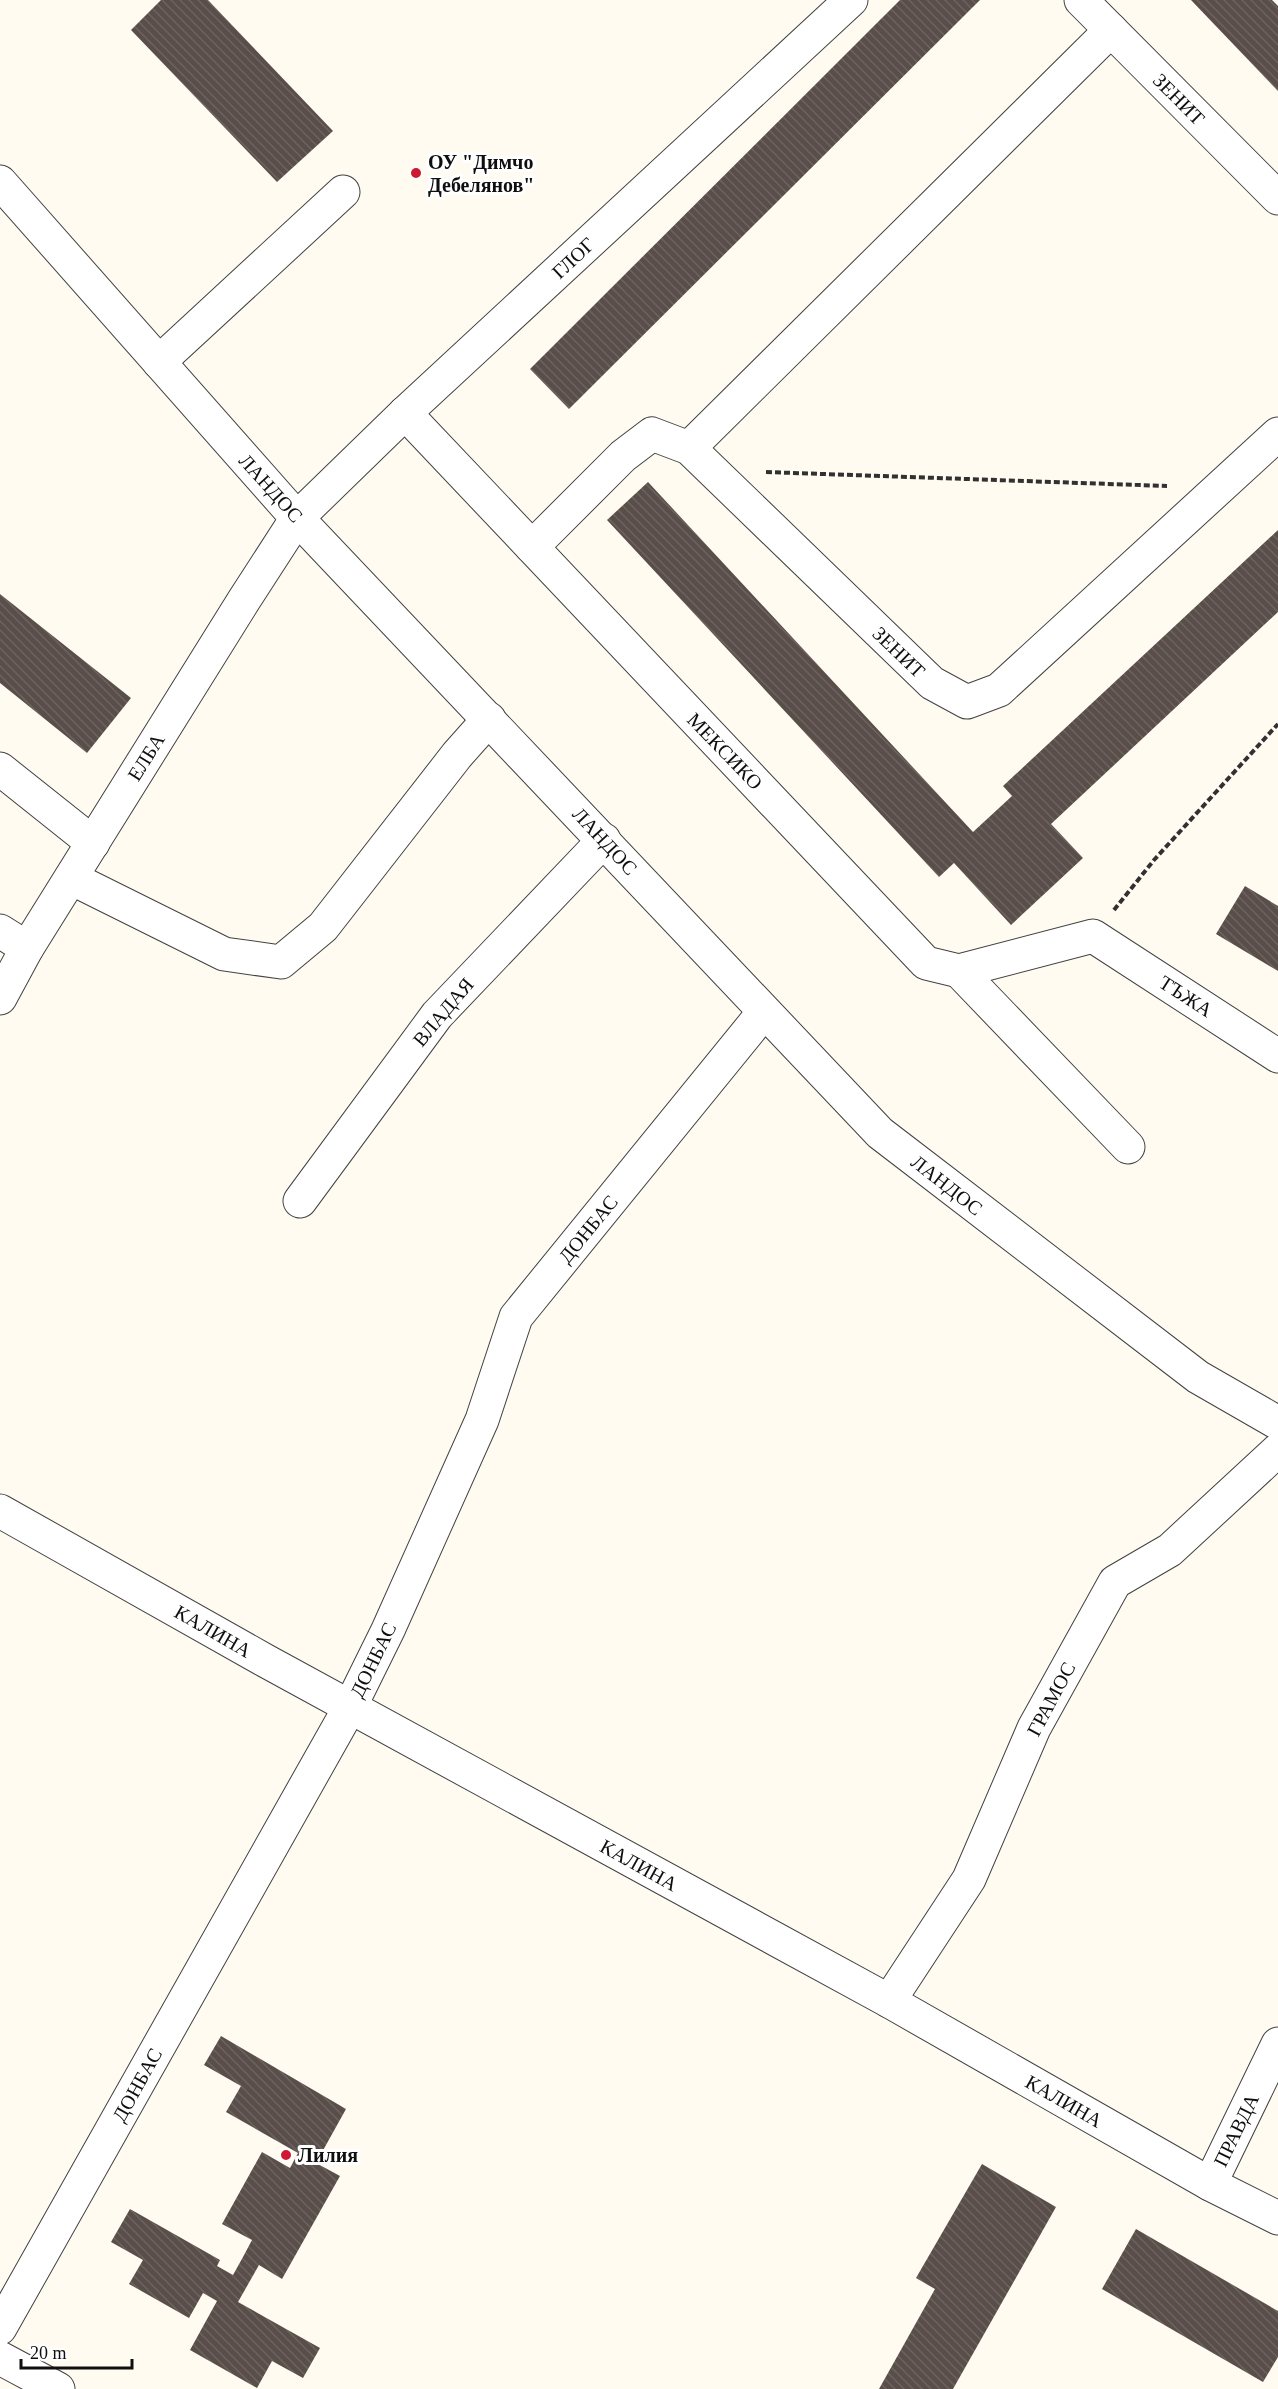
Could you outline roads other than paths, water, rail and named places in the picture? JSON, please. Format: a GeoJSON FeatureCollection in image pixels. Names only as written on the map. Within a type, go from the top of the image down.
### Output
{"type":"FeatureCollection","features":[{"type":"Feature","properties":{"kind":"street","name":"ГЛОГ"},"geometry":{"type":"LineString","coordinates":[[297,518],[405,413],[851,0]]}},
{"type":"Feature","properties":{"kind":"street","name":"ЗЕНИТ"},"geometry":{"type":"LineString","coordinates":[[1081,0],[1278,198]]}},
{"type":"Feature","properties":{"kind":"street"},"geometry":{"type":"LineString","coordinates":[[689,448],[1111,30]]}},
{"type":"Feature","properties":{"kind":"street","name":"ЛАНДОС"},"geometry":{"type":"LineString","coordinates":[[0,182],[297,518],[880,1133],[1198,1377],[1278,1423]]}},
{"type":"Feature","properties":{"kind":"street"},"geometry":{"type":"LineString","coordinates":[[159,362],[343,192]]}},
{"type":"Feature","properties":{"kind":"street","name":"МЕКСИКО"},"geometry":{"type":"LineString","coordinates":[[405,413],[926,963],[959,971],[1093,936]]}},
{"type":"Feature","properties":{"kind":"street","name":"ЗЕНИТ"},"geometry":{"type":"LineString","coordinates":[[531,547],[623,456],[652,434],[689,448],[932,683],[967,702],[999,690],[1278,434]]}},
{"type":"Feature","properties":{"kind":"street","name":"ЕЛБА"},"geometry":{"type":"LineString","coordinates":[[0,998],[27,948],[297,518]]}},
{"type":"Feature","properties":{"kind":"street"},"geometry":{"type":"LineString","coordinates":[[71,878],[224,954],[281,962],[323,927],[457,755],[489,719]]}},
{"type":"Feature","properties":{"kind":"street"},"geometry":{"type":"LineString","coordinates":[[0,769],[93,843]]}},
{"type":"Feature","properties":{"kind":"street","name":"ВЛАДАЯ"},"geometry":{"type":"LineString","coordinates":[[300,1201],[437,1015],[604,840]]}},
{"type":"Feature","properties":{"kind":"street"},"geometry":{"type":"LineString","coordinates":[[0,931],[27,948]]}},
{"type":"Feature","properties":{"kind":"street","name":"ТЪЖА"},"geometry":{"type":"LineString","coordinates":[[1093,936],[1278,1056]]}},
{"type":"Feature","properties":{"kind":"street"},"geometry":{"type":"LineString","coordinates":[[959,971],[1128,1147]]}},
{"type":"Feature","properties":{"kind":"street","name":"ДОНБАС"},"geometry":{"type":"LineString","coordinates":[[0,2328],[350,1707],[388,1630],[482,1419],[516,1317],[764,1012]]}},
{"type":"Feature","properties":{"kind":"street","name":"ГРАМОС"},"geometry":{"type":"LineString","coordinates":[[889,2001],[969,1879],[1034,1728],[1115,1582],[1170,1550],[1278,1450]]}},
{"type":"Feature","properties":{"kind":"street","name":"КАЛИНА"},"geometry":{"type":"LineString","coordinates":[[0,1511],[350,1707],[889,2001],[1210,2184],[1278,2218]]}},
{"type":"Feature","properties":{"kind":"street","name":"ПРАВДА"},"geometry":{"type":"LineString","coordinates":[[1210,2184],[1278,2044]]}},
{"type":"Feature","properties":{"kind":"street"},"geometry":{"type":"LineString","coordinates":[[0,2358],[58,2389]]}},
{"type":"Feature","properties":{"kind":"place","name":"ОУ \"Димчо Дебелянов\""},"geometry":{"type":"Point","coordinates":[416,173]}},
{"type":"Feature","properties":{"kind":"place","name":"Лилия"},"geometry":{"type":"Point","coordinates":[286,2155]}}]}
